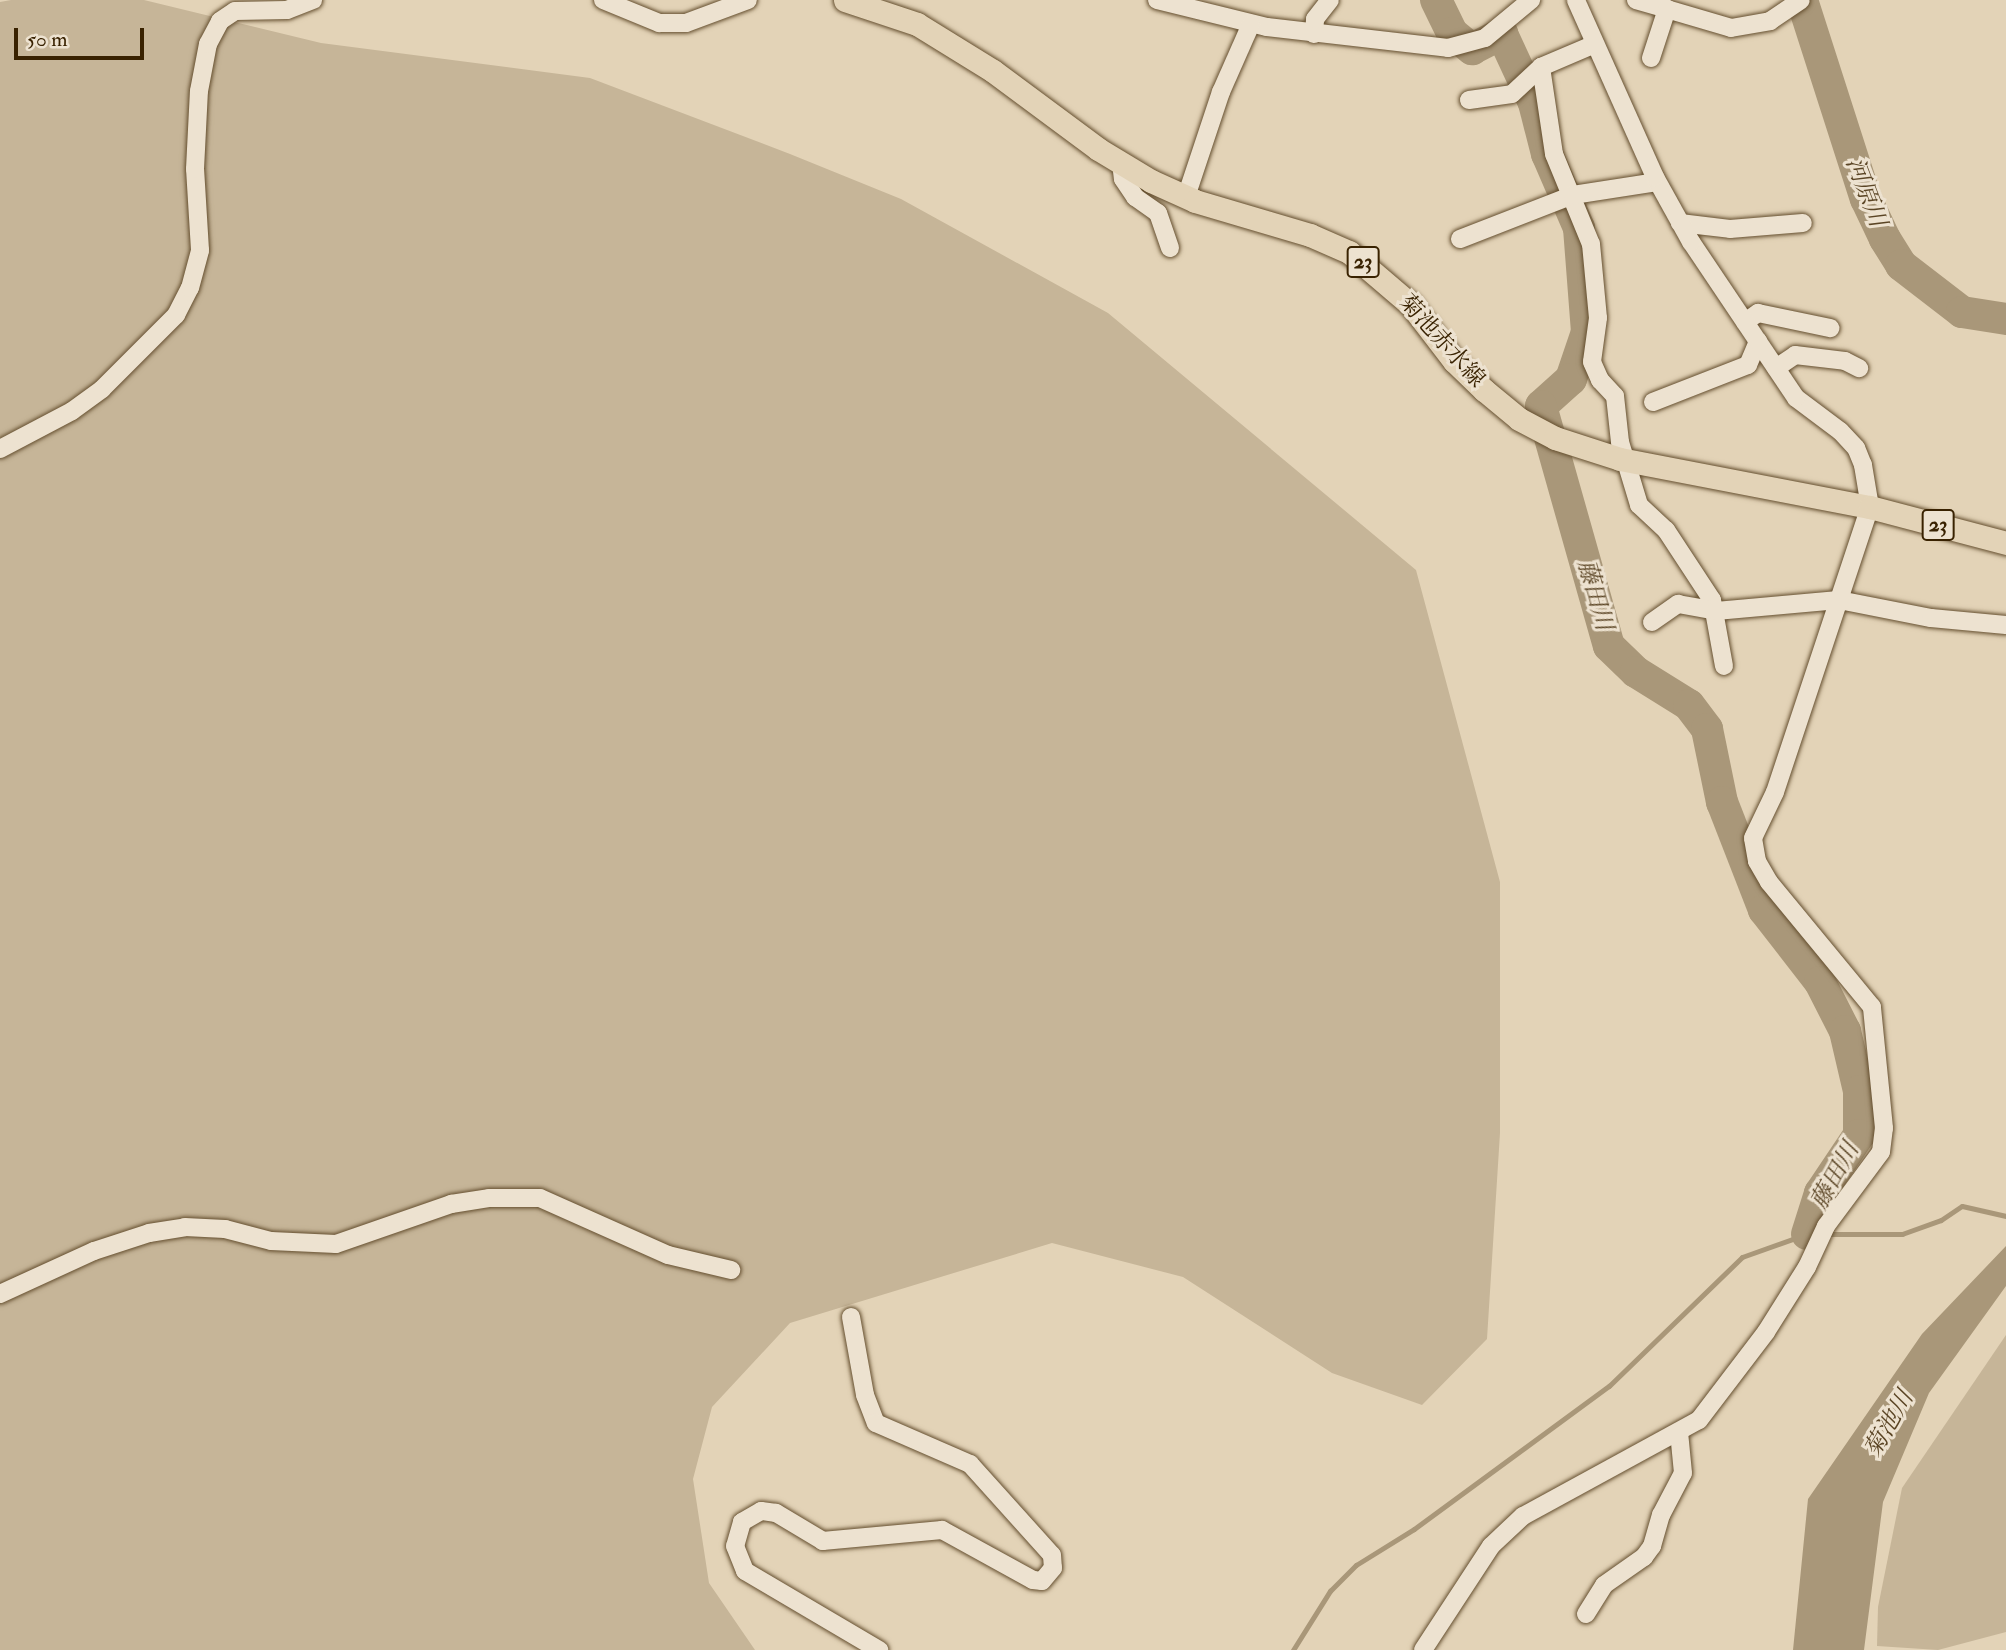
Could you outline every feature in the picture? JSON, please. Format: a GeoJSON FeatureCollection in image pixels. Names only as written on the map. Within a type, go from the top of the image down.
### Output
{"type":"FeatureCollection","features":[{"type":"Feature","properties":{"kind":"main road","name":"菊池赤水線"},"geometry":{"type":"LineString","coordinates":[[845,0],[917,24],[993,71],[1121,163],[1186,197],[1310,235],[1349,253],[1389,283],[1454,361],[1519,419],[1573,446],[1624,460],[1870,507],[2006,543]]}},
{"type":"Feature","properties":{"kind":"street"},"geometry":{"type":"LineString","coordinates":[[0,449],[51,423],[102,389],[176,315],[190,288],[200,250],[195,169],[199,91],[208,44],[220,21],[235,10],[287,10],[313,0]]}},
{"type":"Feature","properties":{"kind":"street"},"geometry":{"type":"LineString","coordinates":[[603,0],[659,23],[686,23],[748,0]]}},
{"type":"Feature","properties":{"kind":"street"},"geometry":{"type":"LineString","coordinates":[[1157,0],[1215,8],[1251,24],[1314,34],[1448,48],[1485,38],[1531,0]]}},
{"type":"Feature","properties":{"kind":"street"},"geometry":{"type":"LineString","coordinates":[[1314,34],[1315,19],[1330,0]]}},
{"type":"Feature","properties":{"kind":"street"},"geometry":{"type":"LineString","coordinates":[[1423,1650],[1491,1546],[1523,1516],[1699,1420],[1766,1332],[1807,1267],[1826,1226],[1881,1152],[1884,1128],[1872,1007],[1769,882],[1757,861],[1754,838],[1775,792],[1870,507],[1856,448],[1796,398],[1680,223],[1657,181],[1576,0]]}},
{"type":"Feature","properties":{"kind":"street"},"geometry":{"type":"LineString","coordinates":[[1636,0],[1731,28],[1770,21],[1801,0]]}},
{"type":"Feature","properties":{"kind":"street"},"geometry":{"type":"LineString","coordinates":[[1651,58],[1667,9]]}},
{"type":"Feature","properties":{"kind":"street"},"geometry":{"type":"LineString","coordinates":[[1186,197],[1221,92],[1251,24]]}},
{"type":"Feature","properties":{"kind":"street"},"geometry":{"type":"LineString","coordinates":[[1469,100],[1512,94],[1541,67],[1595,44]]}},
{"type":"Feature","properties":{"kind":"street"},"geometry":{"type":"LineString","coordinates":[[1541,67],[1554,154],[1591,244],[1598,318],[1592,362],[1600,380],[1615,397],[1624,460],[1639,505],[1666,530],[1716,611],[1724,666]]}},
{"type":"Feature","properties":{"kind":"street"},"geometry":{"type":"LineString","coordinates":[[1121,163],[1122,179],[1158,213],[1170,248]]}},
{"type":"Feature","properties":{"kind":"street"},"geometry":{"type":"LineString","coordinates":[[1460,239],[1573,195],[1657,181]]}},
{"type":"Feature","properties":{"kind":"street"},"geometry":{"type":"LineString","coordinates":[[1680,223],[1730,229],[1803,223]]}},
{"type":"Feature","properties":{"kind":"street"},"geometry":{"type":"LineString","coordinates":[[1745,322],[1758,313],[1830,328]]}},
{"type":"Feature","properties":{"kind":"street"},"geometry":{"type":"LineString","coordinates":[[1653,402],[1748,365],[1758,341]]}},
{"type":"Feature","properties":{"kind":"street"},"geometry":{"type":"LineString","coordinates":[[1776,368],[1795,355],[1845,361],[1859,368]]}},
{"type":"Feature","properties":{"kind":"street"},"geometry":{"type":"LineString","coordinates":[[1652,622],[1678,604],[1716,611],[1839,600],[1931,618],[2006,625]]}},
{"type":"Feature","properties":{"kind":"street"},"geometry":{"type":"LineString","coordinates":[[0,1294],[94,1251],[149,1233],[184,1227],[225,1229],[271,1241],[336,1244],[451,1204],[489,1198],[540,1198],[668,1255],[731,1270]]}},
{"type":"Feature","properties":{"kind":"street"},"geometry":{"type":"LineString","coordinates":[[851,1317],[865,1395],[876,1423],[970,1464],[1052,1555],[1053,1569],[1042,1581],[1033,1580],[942,1530],[823,1541],[776,1513],[761,1511],[742,1522],[734,1546],[745,1571],[879,1650]]}},
{"type":"Feature","properties":{"kind":"street"},"geometry":{"type":"LineString","coordinates":[[1586,1614],[1604,1585],[1644,1557],[1652,1546],[1683,1472],[1679,1432]]}},
{"type":"Feature","properties":{"kind":"shaded area"},"geometry":{"type":"Polygon","coordinates":[[[144,0],[321,43],[590,78],[901,199],[1108,313],[1416,570],[1500,882],[1500,1133],[1487,1339],[1422,1405],[1332,1373],[1183,1277],[1052,1243],[790,1323],[712,1407],[693,1479],[709,1583],[755,1650],[0,1650],[0,2],[144,0]]]}},
{"type":"Feature","properties":{"kind":"shaded area"},"geometry":{"type":"Polygon","coordinates":[[[2006,1335],[2006,1632],[1938,1650],[1877,1646],[1878,1607],[1902,1488],[2006,1335]]]}},
{"type":"Feature","properties":{"kind":"water","name":"菊池川"},"geometry":{"type":"Polygon","coordinates":[[[2006,1246],[2006,1286],[1929,1393],[1883,1502],[1864,1650],[1793,1650],[1808,1499],[1922,1334],[2006,1246]]]}},
{"type":"Feature","properties":{"kind":"waterway","name":"藤田川"},"geometry":{"type":"LineString","coordinates":[[1436,0],[1452,33],[1472,49],[1502,34],[1534,103],[1547,154],[1579,228],[1587,332],[1571,379],[1541,406],[1609,646],[1636,672],[1689,705],[1707,729],[1722,802],[1764,910],[1820,982],[1845,1031],[1859,1091],[1859,1135],[1820,1193],[1807,1234]]}},
{"type":"Feature","properties":{"kind":"waterway","name":"河原川"},"geometry":{"type":"LineString","coordinates":[[1802,0],[1866,199],[1901,265],[1962,312],[2006,319]]}},
{"type":"Feature","properties":{"kind":"waterway"},"geometry":{"type":"LineString","coordinates":[[1293,1650],[1330,1591],[1356,1565],[1414,1529],[1609,1386],[1742,1257],[1807,1234],[1902,1234],[1941,1220],[1962,1206],[2006,1216]]}}]}
